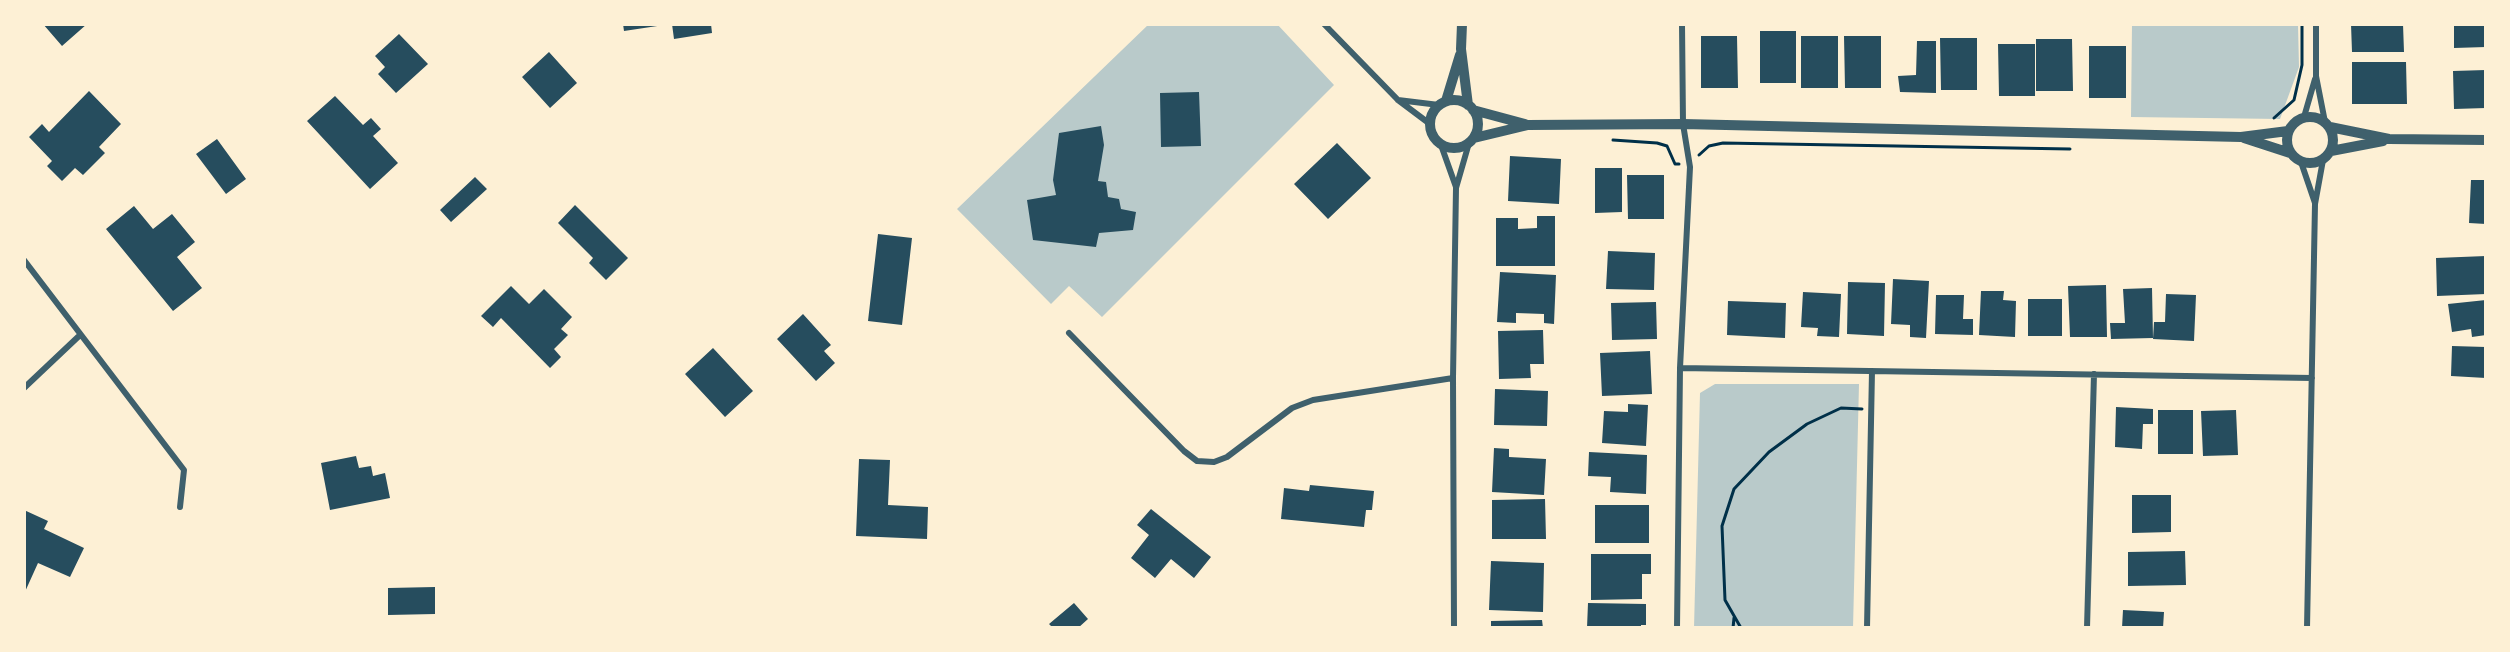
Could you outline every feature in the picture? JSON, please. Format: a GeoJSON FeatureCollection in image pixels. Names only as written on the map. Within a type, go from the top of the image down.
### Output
{"type":"FeatureCollection","features":[{"type":"Feature","properties":{"kind":"street"},"geometry":{"type":"LineString","coordinates":[[1324,24],[1398,100],[1430,124]]}},
{"type":"Feature","properties":{"kind":"street"},"geometry":{"type":"LineString","coordinates":[[1454,628],[1453,378],[1456,188],[1477,121],[1471,107],[1461,50],[1462,24]]}},
{"type":"Feature","properties":{"kind":"street"},"geometry":{"type":"LineString","coordinates":[[1677,628],[1680,368],[1690,164],[1683,124],[1682,24]]}},
{"type":"Feature","properties":{"kind":"street"},"geometry":{"type":"LineString","coordinates":[[2301,162],[2316,163],[2323,160],[2331,151],[2333,142],[2316,76],[2316,24]]}},
{"type":"Feature","properties":{"kind":"street"},"geometry":{"type":"LineString","coordinates":[[1461,50],[1443,103],[1434,110],[1430,124],[1435,140],[1441,145],[1452,148],[1471,140],[1528,125],[1683,124],[2241,137],[2288,131]]}},
{"type":"Feature","properties":{"kind":"street"},"geometry":{"type":"LineString","coordinates":[[2304,117],[2316,76]]}},
{"type":"Feature","properties":{"kind":"street"},"geometry":{"type":"LineString","coordinates":[[1398,100],[1443,103],[1457,100],[1471,107],[1528,125]]}},
{"type":"Feature","properties":{"kind":"street"},"geometry":{"type":"LineString","coordinates":[[2290,153],[2286,138],[2288,131],[2292,124],[2304,117],[2316,118],[2327,125],[2390,139],[2486,140]]}},
{"type":"Feature","properties":{"kind":"street"},"geometry":{"type":"LineString","coordinates":[[2241,137],[2290,153],[2301,162],[2315,204]]}},
{"type":"Feature","properties":{"kind":"street"},"geometry":{"type":"LineString","coordinates":[[2331,151],[2390,139]]}},
{"type":"Feature","properties":{"kind":"street"},"geometry":{"type":"LineString","coordinates":[[1441,145],[1456,188]]}},
{"type":"Feature","properties":{"kind":"street"},"geometry":{"type":"LineString","coordinates":[[2307,628],[2315,204],[2323,160]]}},
{"type":"Feature","properties":{"kind":"street"},"geometry":{"type":"LineString","coordinates":[[24,260],[79,336],[184,470],[180,507]]}},
{"type":"Feature","properties":{"kind":"street"},"geometry":{"type":"LineString","coordinates":[[1069,333],[1184,452],[1197,461],[1214,462],[1227,457],[1292,408],[1313,400],[1453,378]]}},
{"type":"Feature","properties":{"kind":"street"},"geometry":{"type":"LineString","coordinates":[[24,388],[79,336]]}},
{"type":"Feature","properties":{"kind":"street"},"geometry":{"type":"LineString","coordinates":[[1680,368],[2312,378]]}},
{"type":"Feature","properties":{"kind":"street"},"geometry":{"type":"LineString","coordinates":[[1867,628],[1872,371]]}},
{"type":"Feature","properties":{"kind":"street"},"geometry":{"type":"LineString","coordinates":[[2087,628],[2094,374]]}},
{"type":"Feature","properties":{"kind":"path"},"geometry":{"type":"LineString","coordinates":[[2272,133],[2271,121],[2294,100],[2302,65],[2302,24]]}},
{"type":"Feature","properties":{"kind":"path"},"geometry":{"type":"LineString","coordinates":[[1612,140],[1657,142],[1667,146],[1676,164],[1695,165],[1696,157],[1702,151],[1723,143],[2070,149]]}},
{"type":"Feature","properties":{"kind":"path"},"geometry":{"type":"LineString","coordinates":[[1741,628],[1725,600],[1722,526],[1734,489],[1769,452],[1807,424],[1841,408],[1872,409]]}},
{"type":"Feature","properties":{"kind":"path"},"geometry":{"type":"LineString","coordinates":[[1733,628],[1735,616]]}},
{"type":"Feature","properties":{"kind":"shaded area"},"geometry":{"type":"Polygon","coordinates":[[[1149,24],[1277,24],[1334,85],[1102,317],[1069,286],[1051,304],[957,209],[1149,24]]]}},
{"type":"Feature","properties":{"kind":"shaded area"},"geometry":{"type":"Polygon","coordinates":[[[2132,24],[2298,24],[2299,67],[2280,119],[2131,117],[2132,24]]]}},
{"type":"Feature","properties":{"kind":"shaded area"},"geometry":{"type":"Polygon","coordinates":[[[1715,384],[1859,384],[1853,628],[1694,628],[1700,393],[1715,384]]]}},
{"type":"Feature","properties":{"kind":"building"},"geometry":{"type":"Polygon","coordinates":[[[43,24],[87,24],[62,46],[43,24]]]}},
{"type":"Feature","properties":{"kind":"building"},"geometry":{"type":"Polygon","coordinates":[[[623,24],[664,24],[664,25],[624,31],[623,24]]]}},
{"type":"Feature","properties":{"kind":"building"},"geometry":{"type":"Polygon","coordinates":[[[672,24],[711,24],[712,33],[674,39],[672,24]]]}},
{"type":"Feature","properties":{"kind":"building"},"geometry":{"type":"Polygon","coordinates":[[[2351,24],[2403,24],[2404,52],[2352,52],[2351,24]]]}},
{"type":"Feature","properties":{"kind":"building"},"geometry":{"type":"Polygon","coordinates":[[[2454,24],[2486,24],[2486,47],[2454,48],[2454,24]]]}},
{"type":"Feature","properties":{"kind":"building"},"geometry":{"type":"Polygon","coordinates":[[[1760,31],[1796,31],[1796,83],[1760,83],[1760,31]]]}},
{"type":"Feature","properties":{"kind":"building"},"geometry":{"type":"Polygon","coordinates":[[[399,34],[428,64],[396,93],[378,74],[385,67],[375,56],[399,34]]]}},
{"type":"Feature","properties":{"kind":"building"},"geometry":{"type":"Polygon","coordinates":[[[1701,36],[1737,36],[1738,88],[1701,88],[1701,36]]]}},
{"type":"Feature","properties":{"kind":"building"},"geometry":{"type":"Polygon","coordinates":[[[1801,36],[1838,36],[1838,88],[1801,88],[1801,36]]]}},
{"type":"Feature","properties":{"kind":"building"},"geometry":{"type":"Polygon","coordinates":[[[1844,36],[1881,36],[1881,88],[1845,88],[1844,36]]]}},
{"type":"Feature","properties":{"kind":"building"},"geometry":{"type":"Polygon","coordinates":[[[1940,38],[1977,38],[1977,90],[1941,90],[1940,38]]]}},
{"type":"Feature","properties":{"kind":"building"},"geometry":{"type":"Polygon","coordinates":[[[2036,39],[2072,39],[2073,91],[2036,91],[2036,39]]]}},
{"type":"Feature","properties":{"kind":"building"},"geometry":{"type":"Polygon","coordinates":[[[1917,41],[1936,41],[1936,93],[1900,92],[1898,76],[1916,75],[1917,41]]]}},
{"type":"Feature","properties":{"kind":"building"},"geometry":{"type":"Polygon","coordinates":[[[1998,44],[2035,44],[2035,96],[1999,96],[1998,44]]]}},
{"type":"Feature","properties":{"kind":"building"},"geometry":{"type":"Polygon","coordinates":[[[2089,46],[2126,46],[2126,98],[2089,98],[2089,46]]]}},
{"type":"Feature","properties":{"kind":"building"},"geometry":{"type":"Polygon","coordinates":[[[549,52],[577,83],[550,108],[522,77],[549,52]]]}},
{"type":"Feature","properties":{"kind":"building"},"geometry":{"type":"Polygon","coordinates":[[[2352,62],[2406,62],[2407,104],[2352,104],[2352,62]]]}},
{"type":"Feature","properties":{"kind":"building"},"geometry":{"type":"Polygon","coordinates":[[[2486,70],[2486,108],[2454,109],[2453,71],[2486,70]]]}},
{"type":"Feature","properties":{"kind":"building"},"geometry":{"type":"Polygon","coordinates":[[[89,91],[121,124],[99,147],[105,153],[83,175],[75,168],[62,181],[47,166],[52,161],[29,137],[42,124],[49,132],[89,91]]]}},
{"type":"Feature","properties":{"kind":"building"},"geometry":{"type":"Polygon","coordinates":[[[1199,92],[1201,146],[1161,147],[1160,93],[1199,92]]]}},
{"type":"Feature","properties":{"kind":"building"},"geometry":{"type":"Polygon","coordinates":[[[335,96],[363,125],[371,118],[381,129],[373,136],[398,163],[370,189],[307,121],[335,96]]]}},
{"type":"Feature","properties":{"kind":"building"},"geometry":{"type":"Polygon","coordinates":[[[1101,126],[1104,145],[1098,181],[1106,182],[1108,197],[1119,199],[1121,209],[1136,212],[1133,230],[1099,233],[1096,247],[1033,240],[1027,200],[1056,195],[1053,180],[1059,133],[1101,126]]]}},
{"type":"Feature","properties":{"kind":"building"},"geometry":{"type":"Polygon","coordinates":[[[217,139],[246,179],[226,194],[196,154],[217,139]]]}},
{"type":"Feature","properties":{"kind":"building"},"geometry":{"type":"Polygon","coordinates":[[[1337,143],[1371,178],[1328,219],[1294,184],[1337,143]]]}},
{"type":"Feature","properties":{"kind":"building"},"geometry":{"type":"Polygon","coordinates":[[[1510,156],[1561,159],[1559,204],[1508,201],[1510,156]]]}},
{"type":"Feature","properties":{"kind":"building"},"geometry":{"type":"Polygon","coordinates":[[[1595,168],[1622,168],[1622,212],[1595,213],[1595,168]]]}},
{"type":"Feature","properties":{"kind":"building"},"geometry":{"type":"Polygon","coordinates":[[[1627,175],[1664,175],[1664,219],[1628,219],[1627,175]]]}},
{"type":"Feature","properties":{"kind":"building"},"geometry":{"type":"Polygon","coordinates":[[[475,177],[487,189],[451,222],[440,210],[475,177]]]}},
{"type":"Feature","properties":{"kind":"building"},"geometry":{"type":"Polygon","coordinates":[[[2471,180],[2486,180],[2486,224],[2469,223],[2471,180]]]}},
{"type":"Feature","properties":{"kind":"building"},"geometry":{"type":"Polygon","coordinates":[[[575,205],[628,258],[606,280],[589,263],[593,258],[558,223],[575,205]]]}},
{"type":"Feature","properties":{"kind":"building"},"geometry":{"type":"Polygon","coordinates":[[[134,206],[153,229],[172,214],[195,242],[177,257],[202,288],[173,311],[106,229],[134,206]]]}},
{"type":"Feature","properties":{"kind":"building"},"geometry":{"type":"Polygon","coordinates":[[[1537,216],[1555,216],[1555,266],[1496,266],[1496,218],[1518,218],[1518,229],[1537,228],[1537,216]]]}},
{"type":"Feature","properties":{"kind":"building"},"geometry":{"type":"Polygon","coordinates":[[[878,234],[912,238],[902,325],[868,321],[878,234]]]}},
{"type":"Feature","properties":{"kind":"building"},"geometry":{"type":"Polygon","coordinates":[[[1608,251],[1655,253],[1654,290],[1606,289],[1608,251]]]}},
{"type":"Feature","properties":{"kind":"building"},"geometry":{"type":"Polygon","coordinates":[[[2486,256],[2486,294],[2437,296],[2436,258],[2486,256]]]}},
{"type":"Feature","properties":{"kind":"building"},"geometry":{"type":"Polygon","coordinates":[[[1500,272],[1556,275],[1554,324],[1544,323],[1544,314],[1516,313],[1516,323],[1497,322],[1500,272]]]}},
{"type":"Feature","properties":{"kind":"building"},"geometry":{"type":"Polygon","coordinates":[[[1893,279],[1929,281],[1926,338],[1910,337],[1910,325],[1891,324],[1893,279]]]}},
{"type":"Feature","properties":{"kind":"building"},"geometry":{"type":"Polygon","coordinates":[[[1848,282],[1885,283],[1884,336],[1847,334],[1848,282]]]}},
{"type":"Feature","properties":{"kind":"building"},"geometry":{"type":"Polygon","coordinates":[[[2106,285],[2107,337],[2070,337],[2068,286],[2106,285]]]}},
{"type":"Feature","properties":{"kind":"building"},"geometry":{"type":"Polygon","coordinates":[[[511,286],[529,304],[544,289],[572,317],[561,329],[568,335],[554,349],[561,357],[550,368],[501,318],[493,327],[481,316],[511,286]]]}},
{"type":"Feature","properties":{"kind":"building"},"geometry":{"type":"Polygon","coordinates":[[[2152,288],[2153,338],[2111,339],[2110,323],[2125,323],[2123,289],[2152,288]]]}},
{"type":"Feature","properties":{"kind":"building"},"geometry":{"type":"Polygon","coordinates":[[[1981,291],[2004,291],[2003,300],[2016,301],[2015,337],[1979,335],[1981,291]]]}},
{"type":"Feature","properties":{"kind":"building"},"geometry":{"type":"Polygon","coordinates":[[[1803,292],[1841,294],[1839,337],[1817,336],[1818,328],[1801,327],[1803,292]]]}},
{"type":"Feature","properties":{"kind":"building"},"geometry":{"type":"Polygon","coordinates":[[[2166,294],[2196,295],[2194,341],[2153,339],[2154,322],[2165,322],[2166,294]]]}},
{"type":"Feature","properties":{"kind":"building"},"geometry":{"type":"Polygon","coordinates":[[[1936,295],[1964,295],[1963,319],[1973,319],[1973,335],[1935,334],[1936,295]]]}},
{"type":"Feature","properties":{"kind":"building"},"geometry":{"type":"Polygon","coordinates":[[[2028,299],[2062,299],[2062,336],[2028,336],[2028,299]]]}},
{"type":"Feature","properties":{"kind":"building"},"geometry":{"type":"Polygon","coordinates":[[[2486,300],[2486,335],[2472,337],[2471,329],[2452,332],[2448,304],[2486,300]]]}},
{"type":"Feature","properties":{"kind":"building"},"geometry":{"type":"Polygon","coordinates":[[[1728,301],[1786,303],[1785,338],[1727,335],[1728,301]]]}},
{"type":"Feature","properties":{"kind":"building"},"geometry":{"type":"Polygon","coordinates":[[[1656,302],[1657,339],[1612,340],[1611,303],[1656,302]]]}},
{"type":"Feature","properties":{"kind":"building"},"geometry":{"type":"Polygon","coordinates":[[[803,314],[831,345],[824,351],[835,363],[816,381],[777,339],[803,314]]]}},
{"type":"Feature","properties":{"kind":"building"},"geometry":{"type":"Polygon","coordinates":[[[1543,330],[1544,364],[1530,364],[1531,378],[1499,379],[1498,331],[1543,330]]]}},
{"type":"Feature","properties":{"kind":"building"},"geometry":{"type":"Polygon","coordinates":[[[2452,346],[2486,347],[2486,378],[2451,376],[2452,346]]]}},
{"type":"Feature","properties":{"kind":"building"},"geometry":{"type":"Polygon","coordinates":[[[713,348],[753,391],[725,417],[685,374],[713,348]]]}},
{"type":"Feature","properties":{"kind":"building"},"geometry":{"type":"Polygon","coordinates":[[[1650,351],[1652,394],[1602,396],[1600,353],[1650,351]]]}},
{"type":"Feature","properties":{"kind":"building"},"geometry":{"type":"Polygon","coordinates":[[[1495,389],[1548,391],[1547,426],[1494,425],[1495,389]]]}},
{"type":"Feature","properties":{"kind":"building"},"geometry":{"type":"Polygon","coordinates":[[[1628,404],[1648,405],[1646,446],[1602,443],[1604,411],[1628,412],[1628,404]]]}},
{"type":"Feature","properties":{"kind":"building"},"geometry":{"type":"Polygon","coordinates":[[[2116,407],[2153,409],[2153,424],[2143,424],[2142,449],[2115,447],[2116,407]]]}},
{"type":"Feature","properties":{"kind":"building"},"geometry":{"type":"Polygon","coordinates":[[[2158,410],[2193,410],[2193,454],[2158,454],[2158,410]]]}},
{"type":"Feature","properties":{"kind":"building"},"geometry":{"type":"Polygon","coordinates":[[[2236,410],[2238,455],[2203,456],[2201,411],[2236,410]]]}},
{"type":"Feature","properties":{"kind":"building"},"geometry":{"type":"Polygon","coordinates":[[[1494,448],[1509,449],[1509,457],[1546,459],[1544,495],[1492,492],[1494,448]]]}},
{"type":"Feature","properties":{"kind":"building"},"geometry":{"type":"Polygon","coordinates":[[[1589,452],[1647,455],[1646,494],[1610,492],[1611,477],[1588,476],[1589,452]]]}},
{"type":"Feature","properties":{"kind":"building"},"geometry":{"type":"Polygon","coordinates":[[[356,456],[359,468],[371,466],[373,476],[385,473],[390,498],[330,510],[321,463],[356,456]]]}},
{"type":"Feature","properties":{"kind":"building"},"geometry":{"type":"Polygon","coordinates":[[[859,459],[890,460],[888,505],[928,507],[927,539],[856,536],[859,459]]]}},
{"type":"Feature","properties":{"kind":"building"},"geometry":{"type":"Polygon","coordinates":[[[1310,485],[1374,491],[1372,510],[1366,510],[1364,527],[1281,519],[1284,488],[1309,491],[1310,485]]]}},
{"type":"Feature","properties":{"kind":"building"},"geometry":{"type":"Polygon","coordinates":[[[2132,495],[2171,495],[2171,532],[2132,533],[2132,495]]]}},
{"type":"Feature","properties":{"kind":"building"},"geometry":{"type":"Polygon","coordinates":[[[1545,499],[1546,539],[1492,539],[1492,500],[1545,499]]]}},
{"type":"Feature","properties":{"kind":"building"},"geometry":{"type":"Polygon","coordinates":[[[1595,505],[1649,505],[1649,543],[1595,543],[1595,505]]]}},
{"type":"Feature","properties":{"kind":"building"},"geometry":{"type":"Polygon","coordinates":[[[1151,509],[1211,557],[1194,578],[1171,559],[1155,578],[1131,558],[1149,535],[1137,525],[1151,509]]]}},
{"type":"Feature","properties":{"kind":"building"},"geometry":{"type":"Polygon","coordinates":[[[24,510],[48,521],[44,529],[84,548],[70,577],[38,563],[24,594],[24,510]]]}},
{"type":"Feature","properties":{"kind":"building"},"geometry":{"type":"Polygon","coordinates":[[[2185,551],[2186,585],[2128,586],[2128,552],[2185,551]]]}},
{"type":"Feature","properties":{"kind":"building"},"geometry":{"type":"Polygon","coordinates":[[[1591,554],[1651,554],[1651,574],[1642,574],[1642,599],[1591,600],[1591,554]]]}},
{"type":"Feature","properties":{"kind":"building"},"geometry":{"type":"Polygon","coordinates":[[[1491,561],[1544,563],[1543,612],[1489,610],[1491,561]]]}},
{"type":"Feature","properties":{"kind":"building"},"geometry":{"type":"Polygon","coordinates":[[[435,587],[435,614],[388,615],[388,588],[435,587]]]}},
{"type":"Feature","properties":{"kind":"building"},"geometry":{"type":"Polygon","coordinates":[[[1074,603],[1088,619],[1078,628],[1053,628],[1049,624],[1074,603]]]}},
{"type":"Feature","properties":{"kind":"building"},"geometry":{"type":"Polygon","coordinates":[[[1588,603],[1646,604],[1646,625],[1641,625],[1641,628],[1587,628],[1588,603]]]}},
{"type":"Feature","properties":{"kind":"building"},"geometry":{"type":"Polygon","coordinates":[[[2123,610],[2164,612],[2163,628],[2122,628],[2123,610]]]}},
{"type":"Feature","properties":{"kind":"building"},"geometry":{"type":"Polygon","coordinates":[[[1542,620],[1543,628],[1491,628],[1491,621],[1542,620]]]}}]}
